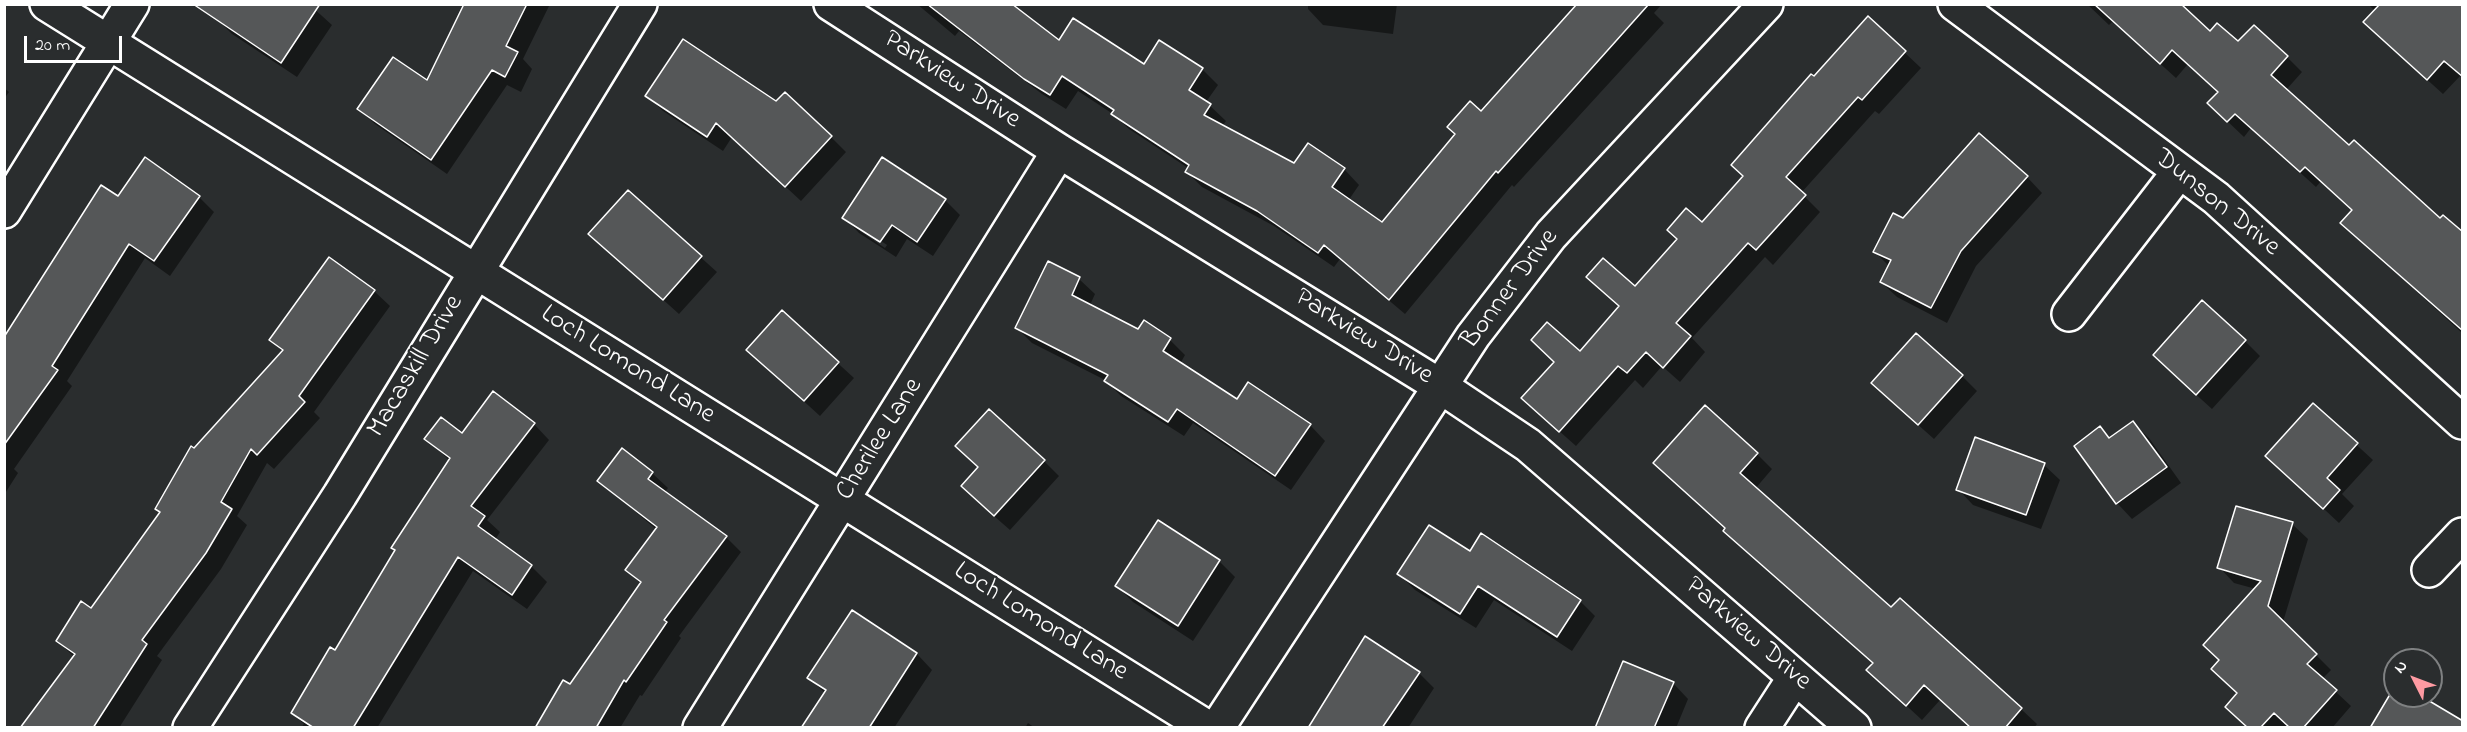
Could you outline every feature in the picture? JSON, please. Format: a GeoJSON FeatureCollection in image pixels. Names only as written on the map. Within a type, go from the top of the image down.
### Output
{"type":"FeatureCollection","features":[{"type":"Feature","properties":{"kind":"street","name":"Loch Lomond Lane"},"geometry":{"type":"LineString","coordinates":[[47,4],[1208,728]]}},
{"type":"Feature","properties":{"kind":"street"},"geometry":{"type":"LineString","coordinates":[[4,212],[132,4]]}},
{"type":"Feature","properties":{"kind":"street","name":"Macaskill Drive"},"geometry":{"type":"LineString","coordinates":[[190,728],[340,495],[640,4]]}},
{"type":"Feature","properties":{"kind":"street","name":"Parkview Drive"},"geometry":{"type":"LineString","coordinates":[[831,4],[1059,151],[1440,386],[1528,445],[1854,728]]}},
{"type":"Feature","properties":{"kind":"street","name":"Bonner Drive"},"geometry":{"type":"LineString","coordinates":[[1217,728],[1473,336],[1551,235],[1766,4]]}},
{"type":"Feature","properties":{"kind":"street","name":"Dunson Drive"},"geometry":{"type":"LineString","coordinates":[[1954,4],[2217,198],[2463,422]]}},
{"type":"Feature","properties":{"kind":"street","name":"Cherilee Lane"},"geometry":{"type":"LineString","coordinates":[[700,728],[1059,151]]}},
{"type":"Feature","properties":{"kind":"street"},"geometry":{"type":"LineString","coordinates":[[2069,314],[2179,172]]}},
{"type":"Feature","properties":{"kind":"street"},"geometry":{"type":"LineString","coordinates":[[2429,570],[2463,535]]}},
{"type":"Feature","properties":{"kind":"street"},"geometry":{"type":"LineString","coordinates":[[1762,728],[1795,677]]}},
{"type":"Feature","properties":{"kind":"building"},"geometry":{"type":"Polygon","coordinates":[[[193,4],[320,4],[281,63],[193,4]]]}},
{"type":"Feature","properties":{"kind":"building"},"geometry":{"type":"Polygon","coordinates":[[[464,4],[527,4],[506,46],[518,52],[505,77],[492,70],[431,160],[357,109],[393,57],[427,80],[464,4]]]}},
{"type":"Feature","properties":{"kind":"building"},"geometry":{"type":"Polygon","coordinates":[[[927,4],[1012,4],[1059,40],[1073,18],[1144,64],[1159,40],[1203,68],[1189,90],[1211,104],[1204,115],[1294,163],[1308,143],[1345,168],[1332,187],[1382,222],[1455,134],[1447,127],[1470,101],[1481,111],[1577,4],[1649,4],[1498,173],[1496,171],[1389,300],[1324,245],[1318,253],[1257,211],[1185,172],[1189,165],[1111,114],[1114,110],[1062,76],[1050,95],[1024,79],[927,4]]]}},
{"type":"Feature","properties":{"kind":"building"},"geometry":{"type":"Polygon","coordinates":[[[2094,4],[2181,4],[2210,31],[2217,23],[2238,41],[2254,25],[2288,56],[2271,75],[2349,145],[2354,140],[2440,218],[2443,215],[2463,232],[2463,331],[2340,223],[2352,210],[2305,167],[2300,172],[2235,114],[2227,122],[2207,103],[2218,92],[2172,50],[2160,64],[2094,4]]]}},
{"type":"Feature","properties":{"kind":"building"},"geometry":{"type":"Polygon","coordinates":[[[2380,4],[2463,4],[2463,77],[2444,61],[2427,80],[2363,22],[2380,4]]]}},
{"type":"Feature","properties":{"kind":"building"},"geometry":{"type":"Polygon","coordinates":[[[1868,16],[1906,51],[1862,100],[1858,97],[1786,177],[1806,195],[1756,250],[1748,243],[1676,323],[1691,336],[1663,368],[1646,352],[1627,373],[1618,366],[1559,432],[1521,398],[1554,362],[1531,340],[1547,322],[1580,351],[1619,306],[1586,277],[1603,258],[1635,286],[1677,239],[1667,230],[1686,208],[1702,222],[1743,176],[1731,165],[1811,74],[1814,76],[1868,16]]]}},
{"type":"Feature","properties":{"kind":"building"},"geometry":{"type":"Polygon","coordinates":[[[683,39],[776,101],[785,92],[832,136],[785,187],[716,123],[707,137],[645,96],[683,39]]]}},
{"type":"Feature","properties":{"kind":"building"},"geometry":{"type":"Polygon","coordinates":[[[1979,133],[2028,176],[1961,251],[1931,308],[1880,282],[1891,260],[1873,252],[1893,213],[1903,218],[1979,133]]]}},
{"type":"Feature","properties":{"kind":"building"},"geometry":{"type":"Polygon","coordinates":[[[145,157],[200,196],[154,261],[129,244],[52,366],[58,370],[4,445],[4,337],[101,185],[118,196],[145,157]]]}},
{"type":"Feature","properties":{"kind":"building"},"geometry":{"type":"Polygon","coordinates":[[[882,157],[946,199],[917,242],[892,225],[880,242],[842,218],[882,157]]]}},
{"type":"Feature","properties":{"kind":"building"},"geometry":{"type":"Polygon","coordinates":[[[628,190],[702,256],[663,300],[588,234],[628,190]]]}},
{"type":"Feature","properties":{"kind":"building"},"geometry":{"type":"Polygon","coordinates":[[[329,257],[375,290],[299,396],[305,402],[257,455],[251,449],[221,502],[232,509],[206,553],[142,640],[147,644],[93,728],[20,728],[75,654],[56,641],[81,601],[91,608],[160,512],[155,509],[191,446],[194,448],[283,350],[269,340],[329,257]]]}},
{"type":"Feature","properties":{"kind":"building"},"geometry":{"type":"Polygon","coordinates":[[[1048,261],[1080,277],[1072,295],[1138,329],[1144,320],[1171,338],[1163,351],[1237,399],[1248,382],[1311,424],[1275,476],[1177,409],[1168,422],[1104,381],[1108,375],[1015,328],[1048,261]]]}},
{"type":"Feature","properties":{"kind":"building"},"geometry":{"type":"Polygon","coordinates":[[[2202,300],[2246,340],[2196,395],[2153,355],[2202,300]]]}},
{"type":"Feature","properties":{"kind":"building"},"geometry":{"type":"Polygon","coordinates":[[[782,310],[839,362],[804,401],[746,350],[782,310]]]}},
{"type":"Feature","properties":{"kind":"building"},"geometry":{"type":"Polygon","coordinates":[[[1916,333],[1963,375],[1918,425],[1871,383],[1916,333]]]}},
{"type":"Feature","properties":{"kind":"building"},"geometry":{"type":"Polygon","coordinates":[[[493,391],[535,423],[471,506],[485,516],[478,526],[532,565],[512,595],[458,557],[353,728],[314,728],[291,713],[330,647],[335,650],[395,550],[391,548],[450,458],[424,439],[441,417],[462,433],[493,391]]]}},
{"type":"Feature","properties":{"kind":"building"},"geometry":{"type":"Polygon","coordinates":[[[2313,403],[2358,443],[2327,478],[2340,490],[2323,509],[2265,456],[2313,403]]]}},
{"type":"Feature","properties":{"kind":"building"},"geometry":{"type":"Polygon","coordinates":[[[1705,405],[1758,453],[1740,473],[1891,607],[1900,598],[2022,708],[2005,728],[1971,728],[1924,685],[1906,706],[1866,670],[1873,663],[1723,531],[1725,528],[1653,463],[1705,405]]]}},
{"type":"Feature","properties":{"kind":"building"},"geometry":{"type":"Polygon","coordinates":[[[989,409],[1045,460],[994,516],[961,486],[978,467],[955,446],[989,409]]]}},
{"type":"Feature","properties":{"kind":"building"},"geometry":{"type":"Polygon","coordinates":[[[2133,421],[2167,467],[2116,504],[2074,446],[2100,426],[2109,438],[2133,421]]]}},
{"type":"Feature","properties":{"kind":"building"},"geometry":{"type":"Polygon","coordinates":[[[1975,437],[2045,463],[2026,515],[1956,490],[1975,437]]]}},
{"type":"Feature","properties":{"kind":"building"},"geometry":{"type":"Polygon","coordinates":[[[622,448],[653,472],[648,479],[727,536],[664,620],[667,622],[626,682],[624,680],[596,728],[535,728],[563,680],[570,684],[641,582],[625,570],[657,527],[597,481],[622,448]]]}},
{"type":"Feature","properties":{"kind":"building"},"geometry":{"type":"Polygon","coordinates":[[[2236,506],[2293,522],[2268,606],[2317,654],[2307,664],[2337,690],[2303,728],[2290,728],[2274,713],[2260,728],[2248,728],[2225,707],[2237,693],[2211,669],[2219,660],[2203,645],[2261,581],[2217,568],[2236,506]]]}},
{"type":"Feature","properties":{"kind":"building"},"geometry":{"type":"Polygon","coordinates":[[[1158,520],[1220,560],[1178,626],[1115,586],[1158,520]]]}},
{"type":"Feature","properties":{"kind":"building"},"geometry":{"type":"Polygon","coordinates":[[[1429,525],[1470,551],[1481,533],[1581,600],[1557,637],[1478,586],[1460,614],[1397,574],[1429,525]]]}},
{"type":"Feature","properties":{"kind":"building"},"geometry":{"type":"Polygon","coordinates":[[[852,610],[917,653],[869,728],[801,728],[826,690],[807,678],[852,610]]]}},
{"type":"Feature","properties":{"kind":"building"},"geometry":{"type":"Polygon","coordinates":[[[1365,636],[1420,672],[1382,728],[1308,728],[1365,636]]]}},
{"type":"Feature","properties":{"kind":"building"},"geometry":{"type":"Polygon","coordinates":[[[1623,661],[1674,682],[1654,728],[1595,728],[1623,661]]]}},
{"type":"Feature","properties":{"kind":"building"},"geometry":{"type":"Polygon","coordinates":[[[2383,706],[2383,708],[2441,708],[2463,721],[2463,728],[2370,728],[2383,706]]]}}]}
